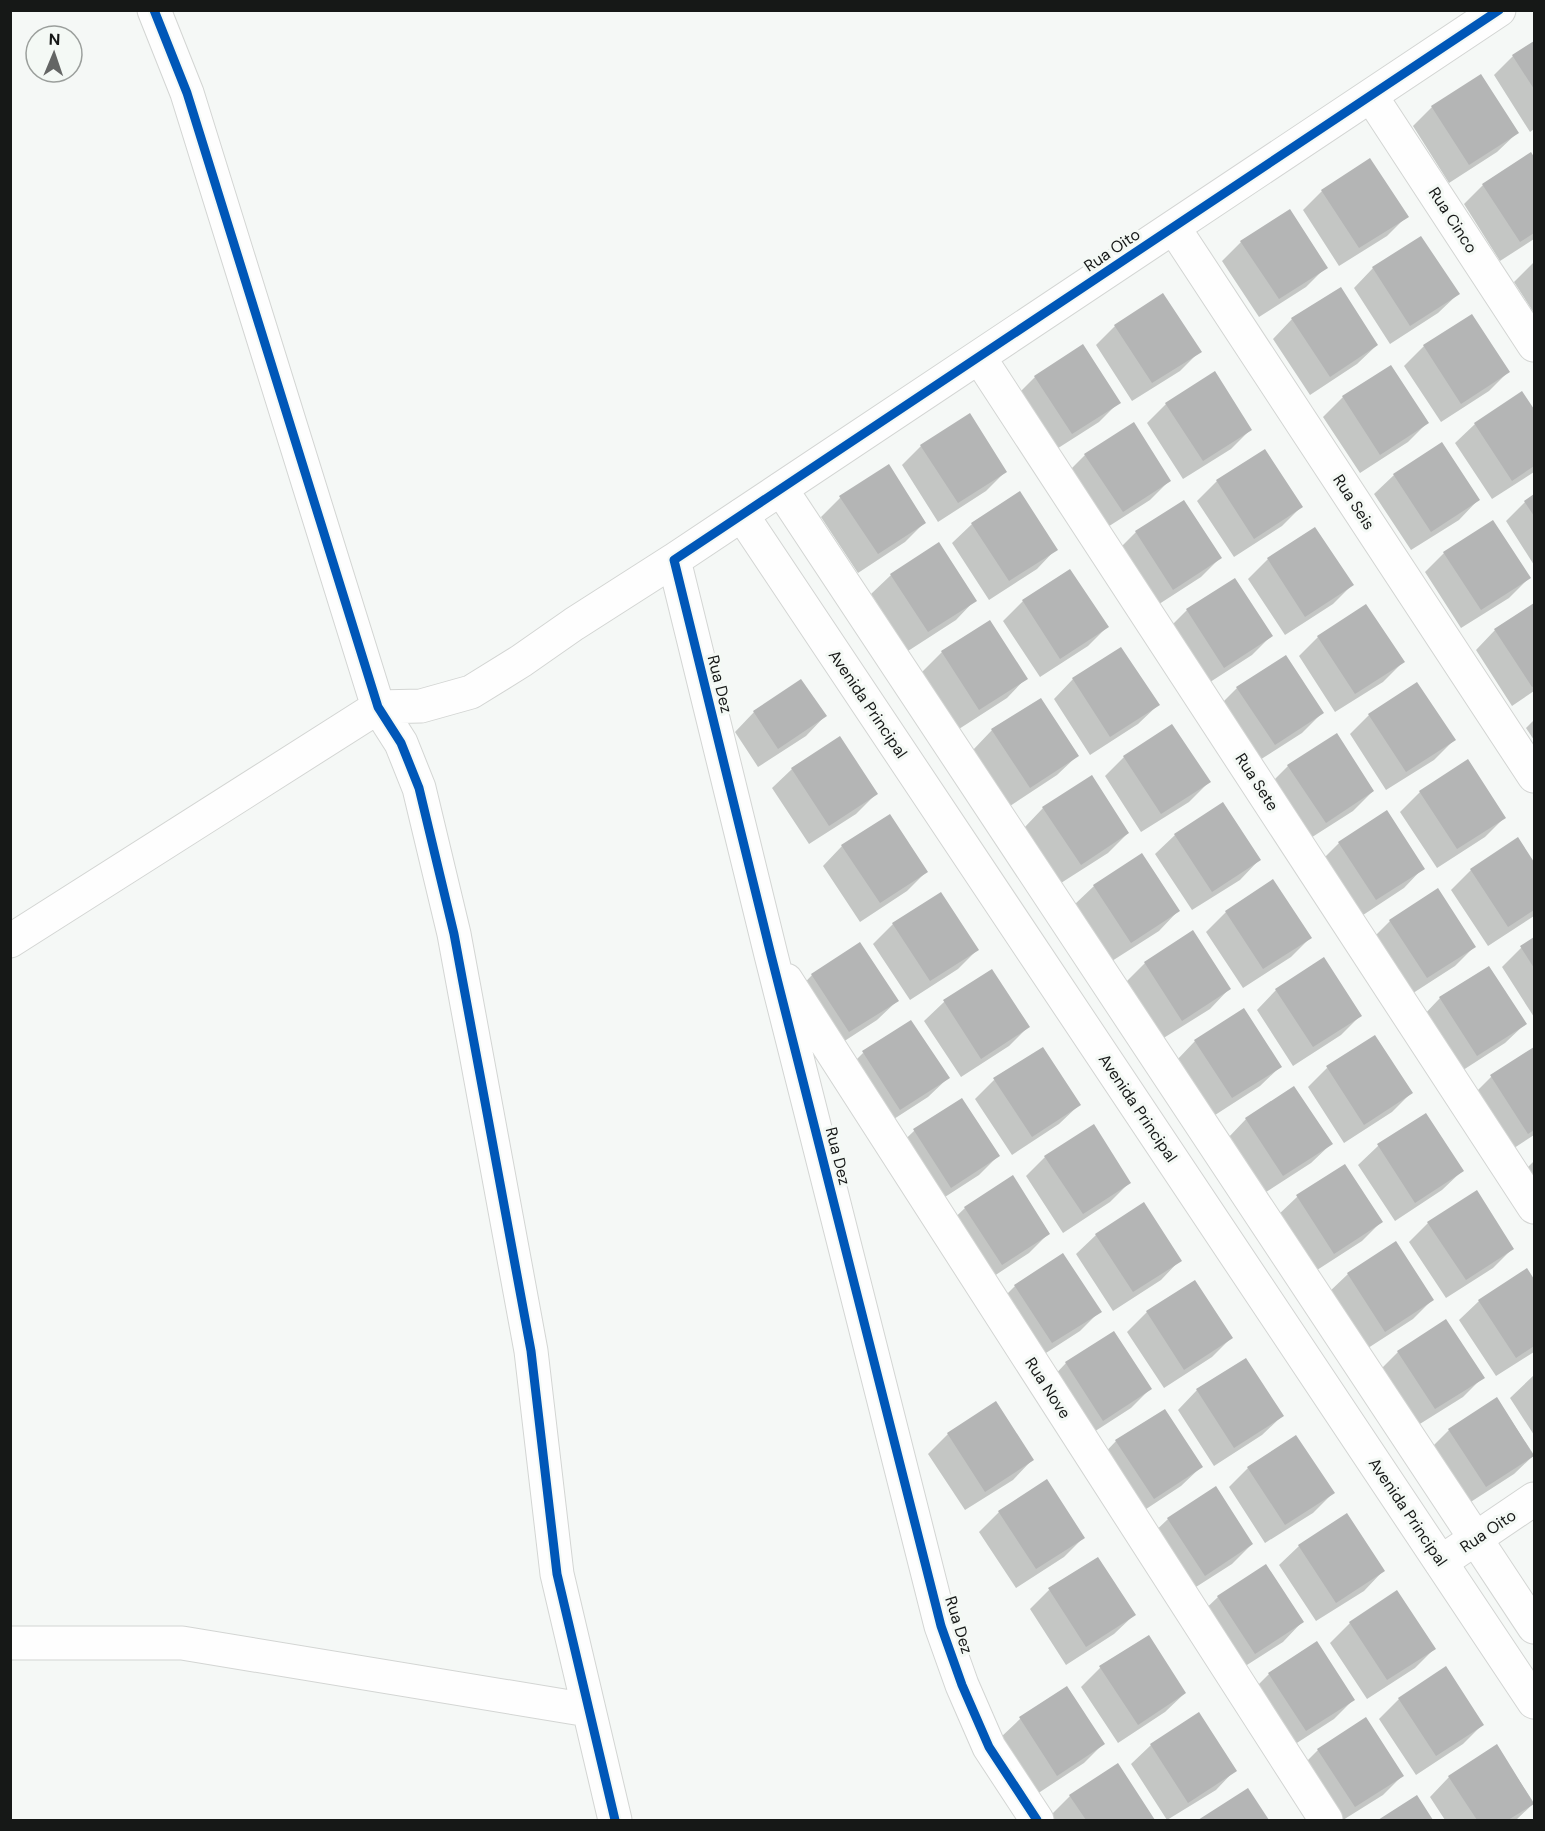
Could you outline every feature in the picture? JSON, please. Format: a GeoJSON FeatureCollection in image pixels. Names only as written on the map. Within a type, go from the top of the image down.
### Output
{"type":"FeatureCollection","features":[{"type":"Feature","properties":{"kind":"street"},"geometry":{"type":"LineString","coordinates":[[154,10],[187,93],[378,706],[401,743],[419,788],[454,934],[531,1351],[557,1574],[615,1821]]}},
{"type":"Feature","properties":{"kind":"street","name":"Rua Oito"},"geometry":{"type":"LineString","coordinates":[[742,515],[1499,10]]}},
{"type":"Feature","properties":{"kind":"street","name":"Rua Cinco"},"geometry":{"type":"LineString","coordinates":[[1371,96],[1534,345]]}},
{"type":"Feature","properties":{"kind":"street","name":"Rua Seis"},"geometry":{"type":"LineString","coordinates":[[1174,228],[1534,776]]}},
{"type":"Feature","properties":{"kind":"street","name":"Rua Sete"},"geometry":{"type":"LineString","coordinates":[[979,357],[1534,1207]]}},
{"type":"Feature","properties":{"kind":"street"},"geometry":{"type":"LineString","coordinates":[[781,489],[1534,1627]]}},
{"type":"Feature","properties":{"kind":"street"},"geometry":{"type":"LineString","coordinates":[[10,941],[378,706],[421,706],[471,692],[522,661],[574,624],[742,515]]}},
{"type":"Feature","properties":{"kind":"street","name":"Avenida Principal"},"geometry":{"type":"LineString","coordinates":[[742,515],[1534,1702]]}},
{"type":"Feature","properties":{"kind":"street","name":"Rua Dez"},"geometry":{"type":"LineString","coordinates":[[674,560],[771,955],[941,1626],[989,1747],[1037,1821]]}},
{"type":"Feature","properties":{"kind":"street","name":"Rua Nove"},"geometry":{"type":"LineString","coordinates":[[771,955],[1326,1821]]}},
{"type":"Feature","properties":{"kind":"street","name":"Rua Oito"},"geometry":{"type":"LineString","coordinates":[[1441,1562],[1534,1499]]}},
{"type":"Feature","properties":{"kind":"street"},"geometry":{"type":"LineString","coordinates":[[10,1642],[182,1643],[588,1710]]}},
{"type":"Feature","properties":{"kind":"building"},"geometry":{"type":"Polygon","coordinates":[[[1534,41],[1534,89],[1512,55],[1534,41]]]}},
{"type":"Feature","properties":{"kind":"building"},"geometry":{"type":"Polygon","coordinates":[[[1481,74],[1519,133],[1469,165],[1431,106],[1481,74]]]}},
{"type":"Feature","properties":{"kind":"building"},"geometry":{"type":"Polygon","coordinates":[[[1531,152],[1534,157],[1534,233],[1520,242],[1482,184],[1531,152]]]}},
{"type":"Feature","properties":{"kind":"building"},"geometry":{"type":"Polygon","coordinates":[[[1370,158],[1409,217],[1359,248],[1321,190],[1370,158]]]}},
{"type":"Feature","properties":{"kind":"building"},"geometry":{"type":"Polygon","coordinates":[[[1290,209],[1328,268],[1279,299],[1240,241],[1290,209]]]}},
{"type":"Feature","properties":{"kind":"building"},"geometry":{"type":"Polygon","coordinates":[[[1421,236],[1460,294],[1410,326],[1372,267],[1421,236]]]}},
{"type":"Feature","properties":{"kind":"building"},"geometry":{"type":"Polygon","coordinates":[[[1341,287],[1378,345],[1330,377],[1291,318],[1341,287]]]}},
{"type":"Feature","properties":{"kind":"building"},"geometry":{"type":"Polygon","coordinates":[[[1163,293],[1202,352],[1152,383],[1114,325],[1163,293]]]}},
{"type":"Feature","properties":{"kind":"building"},"geometry":{"type":"Polygon","coordinates":[[[1472,314],[1510,372],[1461,404],[1423,345],[1472,314]]]}},
{"type":"Feature","properties":{"kind":"building"},"geometry":{"type":"Polygon","coordinates":[[[1083,344],[1121,403],[1072,434],[1034,376],[1083,344]]]}},
{"type":"Feature","properties":{"kind":"building"},"geometry":{"type":"Polygon","coordinates":[[[1391,365],[1429,423],[1380,455],[1342,396],[1391,365]]]}},
{"type":"Feature","properties":{"kind":"building"},"geometry":{"type":"Polygon","coordinates":[[[1215,371],[1252,430],[1203,461],[1165,403],[1215,371]]]}},
{"type":"Feature","properties":{"kind":"building"},"geometry":{"type":"Polygon","coordinates":[[[1522,391],[1534,409],[1534,466],[1512,481],[1474,423],[1522,391]]]}},
{"type":"Feature","properties":{"kind":"building"},"geometry":{"type":"Polygon","coordinates":[[[970,413],[1007,472],[958,503],[920,445],[970,413]]]}},
{"type":"Feature","properties":{"kind":"building"},"geometry":{"type":"Polygon","coordinates":[[[1134,422],[1171,481],[1123,512],[1084,454],[1134,422]]]}},
{"type":"Feature","properties":{"kind":"building"},"geometry":{"type":"Polygon","coordinates":[[[1442,442],[1480,500],[1431,532],[1393,474],[1442,442]]]}},
{"type":"Feature","properties":{"kind":"building"},"geometry":{"type":"Polygon","coordinates":[[[1265,449],[1303,507],[1254,539],[1216,480],[1265,449]]]}},
{"type":"Feature","properties":{"kind":"building"},"geometry":{"type":"Polygon","coordinates":[[[889,464],[926,523],[878,554],[839,496],[889,464]]]}},
{"type":"Feature","properties":{"kind":"building"},"geometry":{"type":"Polygon","coordinates":[[[1020,491],[1058,550],[1009,581],[971,523],[1020,491]]]}},
{"type":"Feature","properties":{"kind":"building"},"geometry":{"type":"Polygon","coordinates":[[[1534,494],[1534,516],[1524,501],[1534,494]]]}},
{"type":"Feature","properties":{"kind":"building"},"geometry":{"type":"Polygon","coordinates":[[[1184,500],[1222,558],[1173,590],[1135,531],[1184,500]]]}},
{"type":"Feature","properties":{"kind":"building"},"geometry":{"type":"Polygon","coordinates":[[[1493,520],[1531,578],[1481,610],[1443,552],[1493,520]]]}},
{"type":"Feature","properties":{"kind":"building"},"geometry":{"type":"Polygon","coordinates":[[[1315,527],[1354,585],[1305,617],[1267,558],[1315,527]]]}},
{"type":"Feature","properties":{"kind":"building"},"geometry":{"type":"Polygon","coordinates":[[[939,542],[977,601],[928,632],[890,574],[939,542]]]}},
{"type":"Feature","properties":{"kind":"building"},"geometry":{"type":"Polygon","coordinates":[[[1070,569],[1109,627],[1060,659],[1022,600],[1070,569]]]}},
{"type":"Feature","properties":{"kind":"building"},"geometry":{"type":"Polygon","coordinates":[[[1235,578],[1273,636],[1224,668],[1186,609],[1235,578]]]}},
{"type":"Feature","properties":{"kind":"building"},"geometry":{"type":"Polygon","coordinates":[[[1534,603],[1534,686],[1532,687],[1494,629],[1534,603]]]}},
{"type":"Feature","properties":{"kind":"building"},"geometry":{"type":"Polygon","coordinates":[[[1366,604],[1405,662],[1355,694],[1317,636],[1366,604]]]}},
{"type":"Feature","properties":{"kind":"building"},"geometry":{"type":"Polygon","coordinates":[[[990,620],[1028,679],[979,710],[941,651],[990,620]]]}},
{"type":"Feature","properties":{"kind":"building"},"geometry":{"type":"Polygon","coordinates":[[[1121,647],[1160,705],[1110,737],[1072,678],[1121,647]]]}},
{"type":"Feature","properties":{"kind":"building"},"geometry":{"type":"Polygon","coordinates":[[[1286,655],[1324,713],[1275,745],[1236,687],[1286,655]]]}},
{"type":"Feature","properties":{"kind":"building"},"geometry":{"type":"Polygon","coordinates":[[[801,679],[827,716],[778,749],[753,711],[801,679]]]}},
{"type":"Feature","properties":{"kind":"building"},"geometry":{"type":"Polygon","coordinates":[[[1417,682],[1456,740],[1406,772],[1368,714],[1417,682]]]}},
{"type":"Feature","properties":{"kind":"building"},"geometry":{"type":"Polygon","coordinates":[[[1041,698],[1079,756],[1030,788],[991,729],[1041,698]]]}},
{"type":"Feature","properties":{"kind":"building"},"geometry":{"type":"Polygon","coordinates":[[[1172,724],[1211,782],[1161,814],[1123,756],[1172,724]]]}},
{"type":"Feature","properties":{"kind":"building"},"geometry":{"type":"Polygon","coordinates":[[[1337,733],[1374,791],[1326,823],[1287,765],[1337,733]]]}},
{"type":"Feature","properties":{"kind":"building"},"geometry":{"type":"Polygon","coordinates":[[[840,736],[878,794],[829,826],[791,768],[840,736]]]}},
{"type":"Feature","properties":{"kind":"building"},"geometry":{"type":"Polygon","coordinates":[[[1468,759],[1506,818],[1457,849],[1419,791],[1468,759]]]}},
{"type":"Feature","properties":{"kind":"building"},"geometry":{"type":"Polygon","coordinates":[[[1092,775],[1129,833],[1081,865],[1042,807],[1092,775]]]}},
{"type":"Feature","properties":{"kind":"building"},"geometry":{"type":"Polygon","coordinates":[[[1223,802],[1261,860],[1212,892],[1174,834],[1223,802]]]}},
{"type":"Feature","properties":{"kind":"building"},"geometry":{"type":"Polygon","coordinates":[[[1387,810],[1425,869],[1376,900],[1338,842],[1387,810]]]}},
{"type":"Feature","properties":{"kind":"building"},"geometry":{"type":"Polygon","coordinates":[[[890,814],[928,872],[880,903],[841,845],[890,814]]]}},
{"type":"Feature","properties":{"kind":"building"},"geometry":{"type":"Polygon","coordinates":[[[1518,837],[1534,862],[1534,910],[1508,927],[1470,869],[1518,837]]]}},
{"type":"Feature","properties":{"kind":"building"},"geometry":{"type":"Polygon","coordinates":[[[1142,853],[1180,911],[1131,943],[1093,885],[1142,853]]]}},
{"type":"Feature","properties":{"kind":"building"},"geometry":{"type":"Polygon","coordinates":[[[1273,879],[1312,938],[1263,969],[1225,911],[1273,879]]]}},
{"type":"Feature","properties":{"kind":"building"},"geometry":{"type":"Polygon","coordinates":[[[1438,888],[1476,947],[1427,978],[1389,920],[1438,888]]]}},
{"type":"Feature","properties":{"kind":"building"},"geometry":{"type":"Polygon","coordinates":[[[941,892],[979,950],[930,981],[892,923],[941,892]]]}},
{"type":"Feature","properties":{"kind":"building"},"geometry":{"type":"Polygon","coordinates":[[[1193,930],[1231,989],[1182,1021],[1144,962],[1193,930]]]}},
{"type":"Feature","properties":{"kind":"building"},"geometry":{"type":"Polygon","coordinates":[[[1534,937],[1534,968],[1520,946],[1534,937]]]}},
{"type":"Feature","properties":{"kind":"building"},"geometry":{"type":"Polygon","coordinates":[[[860,942],[899,1001],[849,1032],[811,974],[860,942]]]}},
{"type":"Feature","properties":{"kind":"building"},"geometry":{"type":"Polygon","coordinates":[[[1324,957],[1362,1016],[1313,1047],[1275,989],[1324,957]]]}},
{"type":"Feature","properties":{"kind":"building"},"geometry":{"type":"Polygon","coordinates":[[[1489,966],[1527,1024],[1477,1056],[1439,997],[1489,966]]]}},
{"type":"Feature","properties":{"kind":"building"},"geometry":{"type":"Polygon","coordinates":[[[992,969],[1030,1027],[981,1059],[943,1000],[992,969]]]}},
{"type":"Feature","properties":{"kind":"building"},"geometry":{"type":"Polygon","coordinates":[[[1244,1008],[1282,1067],[1232,1098],[1194,1040],[1244,1008]]]}},
{"type":"Feature","properties":{"kind":"building"},"geometry":{"type":"Polygon","coordinates":[[[911,1020],[950,1078],[900,1110],[862,1051],[911,1020]]]}},
{"type":"Feature","properties":{"kind":"building"},"geometry":{"type":"Polygon","coordinates":[[[1375,1035],[1413,1093],[1364,1125],[1326,1066],[1375,1035]]]}},
{"type":"Feature","properties":{"kind":"building"},"geometry":{"type":"Polygon","coordinates":[[[1043,1047],[1081,1105],[1032,1137],[993,1078],[1043,1047]]]}},
{"type":"Feature","properties":{"kind":"building"},"geometry":{"type":"Polygon","coordinates":[[[1534,1047],[1534,1130],[1528,1134],[1490,1075],[1534,1047]]]}},
{"type":"Feature","properties":{"kind":"building"},"geometry":{"type":"Polygon","coordinates":[[[1294,1086],[1333,1144],[1283,1176],[1245,1118],[1294,1086]]]}},
{"type":"Feature","properties":{"kind":"building"},"geometry":{"type":"Polygon","coordinates":[[[962,1098],[1000,1156],[951,1188],[913,1129],[962,1098]]]}},
{"type":"Feature","properties":{"kind":"building"},"geometry":{"type":"Polygon","coordinates":[[[1426,1113],[1464,1171],[1415,1203],[1377,1144],[1426,1113]]]}},
{"type":"Feature","properties":{"kind":"building"},"geometry":{"type":"Polygon","coordinates":[[[1094,1124],[1131,1183],[1083,1214],[1044,1156],[1094,1124]]]}},
{"type":"Feature","properties":{"kind":"building"},"geometry":{"type":"Polygon","coordinates":[[[1345,1164],[1383,1222],[1334,1254],[1296,1195],[1345,1164]]]}},
{"type":"Feature","properties":{"kind":"building"},"geometry":{"type":"Polygon","coordinates":[[[1013,1175],[1050,1234],[1002,1265],[964,1207],[1013,1175]]]}},
{"type":"Feature","properties":{"kind":"building"},"geometry":{"type":"Polygon","coordinates":[[[1477,1190],[1514,1249],[1466,1280],[1427,1222],[1477,1190]]]}},
{"type":"Feature","properties":{"kind":"building"},"geometry":{"type":"Polygon","coordinates":[[[1144,1202],[1182,1261],[1133,1292],[1095,1234],[1144,1202]]]}},
{"type":"Feature","properties":{"kind":"building"},"geometry":{"type":"Polygon","coordinates":[[[1396,1241],[1434,1300],[1385,1332],[1347,1273],[1396,1241]]]}},
{"type":"Feature","properties":{"kind":"building"},"geometry":{"type":"Polygon","coordinates":[[[1063,1253],[1102,1312],[1052,1343],[1014,1285],[1063,1253]]]}},
{"type":"Feature","properties":{"kind":"building"},"geometry":{"type":"Polygon","coordinates":[[[1527,1268],[1534,1279],[1534,1346],[1516,1358],[1478,1300],[1527,1268]]]}},
{"type":"Feature","properties":{"kind":"building"},"geometry":{"type":"Polygon","coordinates":[[[1195,1280],[1233,1338],[1184,1370],[1146,1311],[1195,1280]]]}},
{"type":"Feature","properties":{"kind":"building"},"geometry":{"type":"Polygon","coordinates":[[[1446,1319],[1485,1378],[1435,1409],[1397,1351],[1446,1319]]]}},
{"type":"Feature","properties":{"kind":"building"},"geometry":{"type":"Polygon","coordinates":[[[1114,1331],[1152,1389],[1103,1421],[1065,1362],[1114,1331]]]}},
{"type":"Feature","properties":{"kind":"building"},"geometry":{"type":"Polygon","coordinates":[[[1246,1358],[1284,1416],[1234,1448],[1196,1389],[1246,1358]]]}},
{"type":"Feature","properties":{"kind":"building"},"geometry":{"type":"Polygon","coordinates":[[[1497,1397],[1534,1456],[1486,1487],[1448,1429],[1497,1397]]]}},
{"type":"Feature","properties":{"kind":"building"},"geometry":{"type":"Polygon","coordinates":[[[996,1401],[1034,1460],[985,1492],[947,1433],[996,1401]]]}},
{"type":"Feature","properties":{"kind":"building"},"geometry":{"type":"Polygon","coordinates":[[[1165,1409],[1203,1467],[1154,1499],[1115,1440],[1165,1409]]]}},
{"type":"Feature","properties":{"kind":"building"},"geometry":{"type":"Polygon","coordinates":[[[1296,1435],[1335,1493],[1285,1525],[1247,1467],[1296,1435]]]}},
{"type":"Feature","properties":{"kind":"building"},"geometry":{"type":"Polygon","coordinates":[[[1047,1479],[1085,1538],[1036,1569],[998,1511],[1047,1479]]]}},
{"type":"Feature","properties":{"kind":"building"},"geometry":{"type":"Polygon","coordinates":[[[1216,1486],[1253,1544],[1205,1576],[1167,1518],[1216,1486]]]}},
{"type":"Feature","properties":{"kind":"building"},"geometry":{"type":"Polygon","coordinates":[[[1347,1513],[1385,1571],[1336,1603],[1298,1545],[1347,1513]]]}},
{"type":"Feature","properties":{"kind":"building"},"geometry":{"type":"Polygon","coordinates":[[[1098,1557],[1136,1615],[1086,1647],[1048,1588],[1098,1557]]]}},
{"type":"Feature","properties":{"kind":"building"},"geometry":{"type":"Polygon","coordinates":[[[1266,1564],[1304,1622],[1255,1654],[1217,1596],[1266,1564]]]}},
{"type":"Feature","properties":{"kind":"building"},"geometry":{"type":"Polygon","coordinates":[[[1397,1590],[1436,1649],[1387,1680],[1349,1622],[1397,1590]]]}},
{"type":"Feature","properties":{"kind":"building"},"geometry":{"type":"Polygon","coordinates":[[[1149,1635],[1186,1693],[1138,1725],[1099,1666],[1149,1635]]]}},
{"type":"Feature","properties":{"kind":"building"},"geometry":{"type":"Polygon","coordinates":[[[1317,1641],[1355,1700],[1306,1731],[1268,1673],[1317,1641]]]}},
{"type":"Feature","properties":{"kind":"building"},"geometry":{"type":"Polygon","coordinates":[[[1446,1666],[1484,1725],[1436,1756],[1398,1698],[1446,1666]]]}},
{"type":"Feature","properties":{"kind":"building"},"geometry":{"type":"Polygon","coordinates":[[[1067,1686],[1105,1744],[1057,1776],[1019,1717],[1067,1686]]]}},
{"type":"Feature","properties":{"kind":"building"},"geometry":{"type":"Polygon","coordinates":[[[1199,1712],[1237,1771],[1188,1803],[1150,1744],[1199,1712]]]}},
{"type":"Feature","properties":{"kind":"building"},"geometry":{"type":"Polygon","coordinates":[[[1366,1717],[1404,1776],[1355,1807],[1317,1749],[1366,1717]]]}},
{"type":"Feature","properties":{"kind":"building"},"geometry":{"type":"Polygon","coordinates":[[[1497,1744],[1534,1804],[1508,1820],[1477,1820],[1448,1776],[1497,1744]]]}},
{"type":"Feature","properties":{"kind":"building"},"geometry":{"type":"Polygon","coordinates":[[[1118,1763],[1155,1820],[1086,1820],[1069,1795],[1118,1763]]]}},
{"type":"Feature","properties":{"kind":"building"},"geometry":{"type":"Polygon","coordinates":[[[1248,1788],[1269,1820],[1198,1820],[1248,1788]]]}},
{"type":"Feature","properties":{"kind":"building"},"geometry":{"type":"Polygon","coordinates":[[[1417,1795],[1433,1820],[1378,1820],[1417,1795]]]}},
{"type":"Feature","properties":{"kind":"cycle path"},"geometry":{"type":"LineString","coordinates":[[154,10],[187,93],[378,707],[401,743],[419,788],[454,934],[531,1351],[557,1574],[615,1820]]}},
{"type":"Feature","properties":{"kind":"cycle path"},"geometry":{"type":"LineString","coordinates":[[1037,1820],[989,1747],[962,1685],[941,1626],[771,955],[674,560],[1499,10]]}}]}
